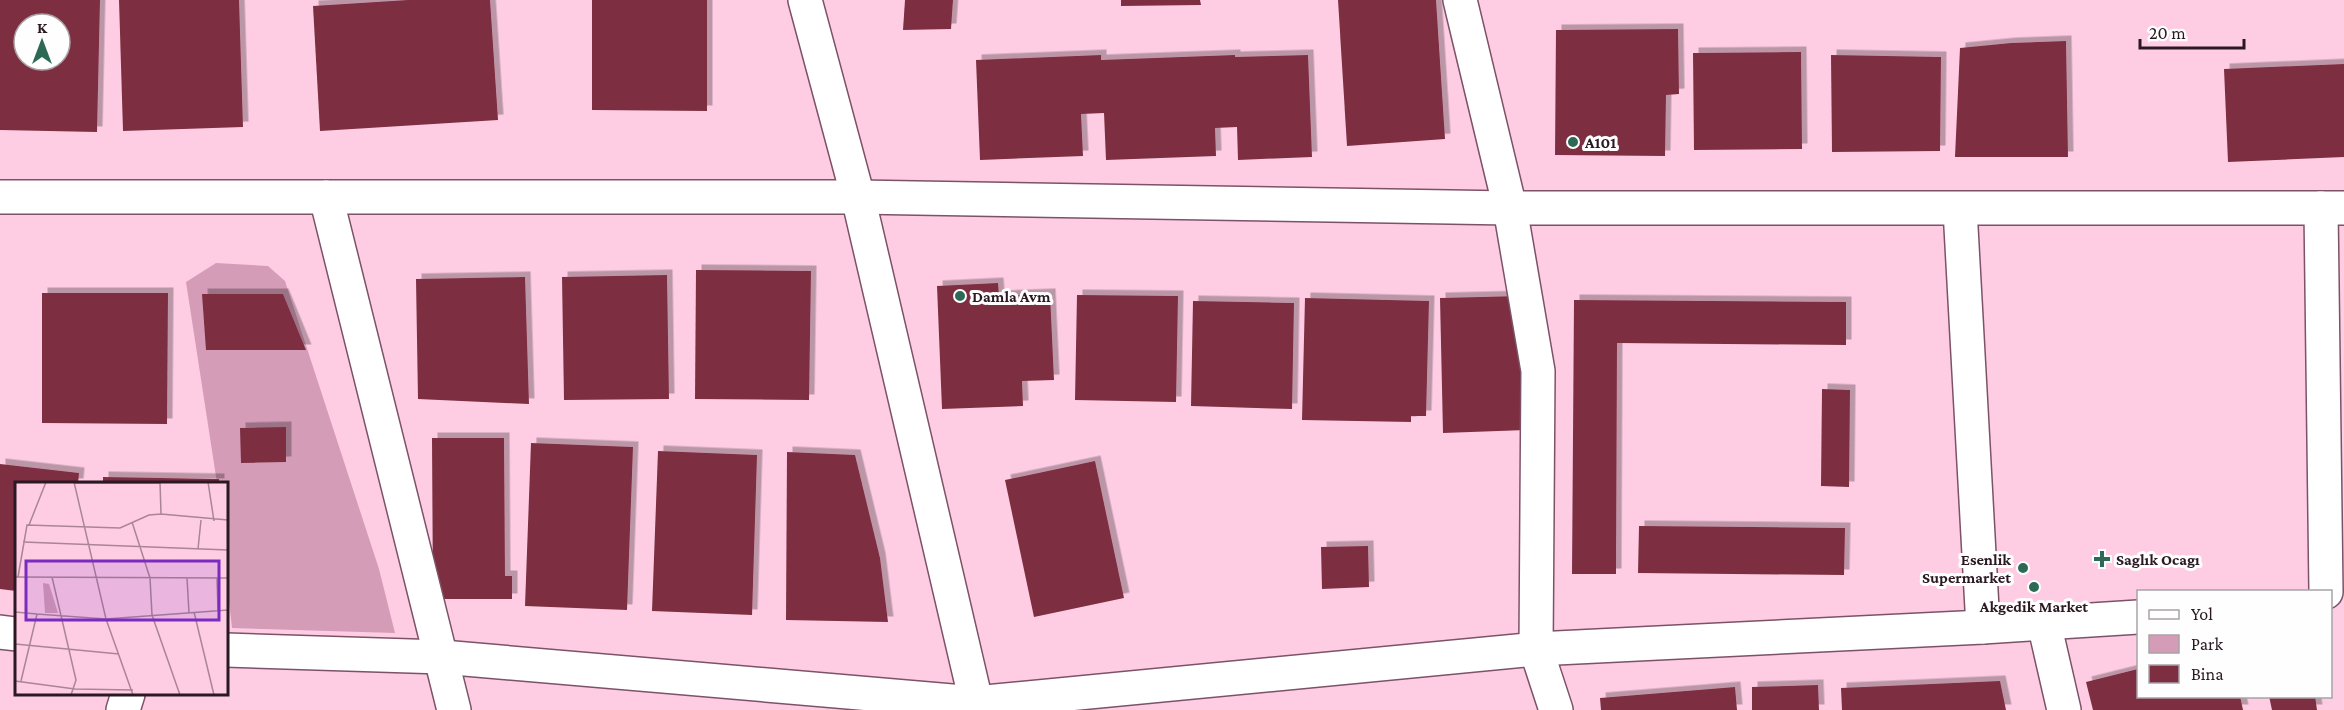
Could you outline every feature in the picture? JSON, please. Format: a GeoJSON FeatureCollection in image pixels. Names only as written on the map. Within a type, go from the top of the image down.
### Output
{"type":"FeatureCollection","features":[{"type":"Feature","properties":{"kind":"street"},"geometry":{"type":"LineString","coordinates":[[805,0],[858,197],[976,706]]}},
{"type":"Feature","properties":{"kind":"street"},"geometry":{"type":"LineString","coordinates":[[1460,0],[1510,208],[1538,371],[1536,649],[1556,710]]}},
{"type":"Feature","properties":{"kind":"street"},"geometry":{"type":"LineString","coordinates":[[0,197],[858,197],[1510,208],[2333,208],[2326,590]]}},
{"type":"Feature","properties":{"kind":"street"},"geometry":{"type":"LineString","coordinates":[[326,197],[454,710]]}},
{"type":"Feature","properties":{"kind":"street"},"geometry":{"type":"LineString","coordinates":[[1960,209],[1983,627]]}},
{"type":"Feature","properties":{"kind":"street"},"geometry":{"type":"LineString","coordinates":[[228,650],[442,657],[976,706],[1536,649],[2137,617]]}},
{"type":"Feature","properties":{"kind":"street"},"geometry":{"type":"LineString","coordinates":[[2044,623],[2064,710]]}},
{"type":"Feature","properties":{"kind":"street"},"geometry":{"type":"LineString","coordinates":[[0,632],[15,634]]}},
{"type":"Feature","properties":{"kind":"street"},"geometry":{"type":"LineString","coordinates":[[123,710],[127,695]]}},
{"type":"Feature","properties":{"kind":"green space"},"geometry":{"type":"Polygon","coordinates":[[[216,263],[268,266],[285,281],[379,569],[395,633],[232,628],[228,592],[228,482],[217,482],[186,282],[216,263]]]}},
{"type":"Feature","properties":{"kind":"building"},"geometry":{"type":"Polygon","coordinates":[[[0,0],[100,0],[97,132],[0,130],[0,0]]]}},
{"type":"Feature","properties":{"kind":"building"},"geometry":{"type":"Polygon","coordinates":[[[119,0],[239,0],[243,127],[123,131],[119,0]]]}},
{"type":"Feature","properties":{"kind":"building"},"geometry":{"type":"Polygon","coordinates":[[[408,0],[490,0],[498,120],[320,131],[313,6],[408,0]]]}},
{"type":"Feature","properties":{"kind":"building"},"geometry":{"type":"Polygon","coordinates":[[[592,0],[707,0],[707,111],[592,110],[592,0]]]}},
{"type":"Feature","properties":{"kind":"building"},"geometry":{"type":"Polygon","coordinates":[[[905,0],[953,0],[951,29],[903,30],[905,0]]]}},
{"type":"Feature","properties":{"kind":"building"},"geometry":{"type":"Polygon","coordinates":[[[1121,0],[1200,0],[1201,5],[1121,6],[1121,0]]]}},
{"type":"Feature","properties":{"kind":"building"},"geometry":{"type":"Polygon","coordinates":[[[1338,0],[1436,0],[1445,139],[1347,146],[1338,0]]]}},
{"type":"Feature","properties":{"kind":"building"},"geometry":{"type":"Polygon","coordinates":[[[1678,29],[1679,94],[1666,95],[1665,156],[1555,155],[1556,30],[1678,29]]]}},
{"type":"Feature","properties":{"kind":"building"},"geometry":{"type":"Polygon","coordinates":[[[2066,41],[2068,157],[1955,157],[1960,48],[2066,41]]]}},
{"type":"Feature","properties":{"kind":"building"},"geometry":{"type":"Polygon","coordinates":[[[1801,52],[1802,149],[1694,150],[1693,53],[1801,52]]]}},
{"type":"Feature","properties":{"kind":"building"},"geometry":{"type":"Polygon","coordinates":[[[1101,55],[1101,60],[1308,55],[1312,157],[1238,160],[1237,127],[1215,128],[1216,156],[1106,160],[1104,113],[1081,114],[1083,156],[980,160],[976,60],[1101,55]]]}},
{"type":"Feature","properties":{"kind":"building"},"geometry":{"type":"Polygon","coordinates":[[[1831,55],[1941,57],[1940,151],[1832,152],[1831,55]]]}},
{"type":"Feature","properties":{"kind":"building"},"geometry":{"type":"Polygon","coordinates":[[[2344,64],[2344,157],[2228,162],[2224,69],[2344,64]]]}},
{"type":"Feature","properties":{"kind":"building"},"geometry":{"type":"Polygon","coordinates":[[[696,270],[811,271],[809,400],[695,399],[696,270]]]}},
{"type":"Feature","properties":{"kind":"building"},"geometry":{"type":"Polygon","coordinates":[[[667,275],[669,399],[564,400],[562,277],[667,275]]]}},
{"type":"Feature","properties":{"kind":"building"},"geometry":{"type":"Polygon","coordinates":[[[525,277],[529,404],[418,399],[416,279],[525,277]]]}},
{"type":"Feature","properties":{"kind":"building"},"geometry":{"type":"Polygon","coordinates":[[[998,283],[999,296],[1050,294],[1054,380],[1022,381],[1023,406],[942,409],[937,286],[998,283]]]}},
{"type":"Feature","properties":{"kind":"building"},"geometry":{"type":"Polygon","coordinates":[[[42,293],[168,293],[167,424],[42,423],[42,293]]]}},
{"type":"Feature","properties":{"kind":"building"},"geometry":{"type":"Polygon","coordinates":[[[202,294],[283,294],[306,350],[206,350],[202,294]]]}},
{"type":"Feature","properties":{"kind":"building"},"geometry":{"type":"Polygon","coordinates":[[[1077,295],[1178,296],[1176,402],[1075,400],[1077,295]]]}},
{"type":"Feature","properties":{"kind":"building"},"geometry":{"type":"Polygon","coordinates":[[[1522,296],[1526,430],[1443,433],[1440,298],[1522,296]]]}},
{"type":"Feature","properties":{"kind":"building"},"geometry":{"type":"Polygon","coordinates":[[[1305,298],[1429,301],[1426,416],[1411,416],[1411,422],[1302,420],[1305,298]]]}},
{"type":"Feature","properties":{"kind":"building"},"geometry":{"type":"Polygon","coordinates":[[[1574,300],[1846,302],[1846,345],[1617,343],[1616,574],[1572,574],[1574,300]]]}},
{"type":"Feature","properties":{"kind":"building"},"geometry":{"type":"Polygon","coordinates":[[[1193,301],[1294,303],[1292,409],[1191,406],[1193,301]]]}},
{"type":"Feature","properties":{"kind":"building"},"geometry":{"type":"Polygon","coordinates":[[[1822,389],[1850,390],[1849,487],[1821,486],[1822,389]]]}},
{"type":"Feature","properties":{"kind":"building"},"geometry":{"type":"Polygon","coordinates":[[[286,427],[286,462],[241,463],[240,428],[286,427]]]}},
{"type":"Feature","properties":{"kind":"building"},"geometry":{"type":"Polygon","coordinates":[[[432,438],[504,438],[505,576],[512,576],[512,599],[433,599],[432,438]]]}},
{"type":"Feature","properties":{"kind":"building"},"geometry":{"type":"Polygon","coordinates":[[[531,443],[633,447],[627,610],[525,606],[531,443]]]}},
{"type":"Feature","properties":{"kind":"building"},"geometry":{"type":"Polygon","coordinates":[[[658,451],[757,455],[752,615],[652,611],[658,451]]]}},
{"type":"Feature","properties":{"kind":"building"},"geometry":{"type":"Polygon","coordinates":[[[787,452],[855,455],[880,558],[888,622],[786,620],[787,452]]]}},
{"type":"Feature","properties":{"kind":"building"},"geometry":{"type":"Polygon","coordinates":[[[1095,461],[1124,598],[1034,617],[1005,480],[1095,461]]]}},
{"type":"Feature","properties":{"kind":"building"},"geometry":{"type":"Polygon","coordinates":[[[0,464],[79,473],[78,482],[15,482],[15,591],[0,589],[0,464]]]}},
{"type":"Feature","properties":{"kind":"building"},"geometry":{"type":"Polygon","coordinates":[[[103,477],[219,479],[219,482],[103,482],[103,477]]]}},
{"type":"Feature","properties":{"kind":"building"},"geometry":{"type":"Polygon","coordinates":[[[1639,526],[1845,528],[1844,575],[1638,573],[1639,526]]]}},
{"type":"Feature","properties":{"kind":"building"},"geometry":{"type":"Polygon","coordinates":[[[1368,546],[1369,587],[1322,589],[1321,547],[1368,546]]]}},
{"type":"Feature","properties":{"kind":"building"},"geometry":{"type":"Polygon","coordinates":[[[2137,669],[2137,698],[2240,698],[2243,710],[2093,710],[2086,682],[2137,669]]]}},
{"type":"Feature","properties":{"kind":"building"},"geometry":{"type":"Polygon","coordinates":[[[2000,681],[2006,710],[1842,710],[1841,688],[2000,681]]]}},
{"type":"Feature","properties":{"kind":"building"},"geometry":{"type":"Polygon","coordinates":[[[1818,685],[1819,710],[1752,710],[1752,687],[1818,685]]]}},
{"type":"Feature","properties":{"kind":"building"},"geometry":{"type":"Polygon","coordinates":[[[1735,687],[1737,710],[1601,710],[1600,698],[1735,687]]]}},
{"type":"Feature","properties":{"kind":"building"},"geometry":{"type":"Polygon","coordinates":[[[2269,698],[2315,698],[2317,710],[2272,710],[2269,698]]]}},
{"type":"Feature","properties":{"kind":"place","name":"A101"},"geometry":{"type":"Point","coordinates":[1573,142]}},
{"type":"Feature","properties":{"kind":"place","name":"Damla Avm"},"geometry":{"type":"Point","coordinates":[960,296]}},
{"type":"Feature","properties":{"kind":"place","name":"Saglık Ocagı"},"geometry":{"type":"Point","coordinates":[2102,559]}},
{"type":"Feature","properties":{"kind":"place","name":"Esenlik Supermarket"},"geometry":{"type":"Point","coordinates":[2023,568]}},
{"type":"Feature","properties":{"kind":"place","name":"Akgedik Market"},"geometry":{"type":"Point","coordinates":[2034,587]}}]}
